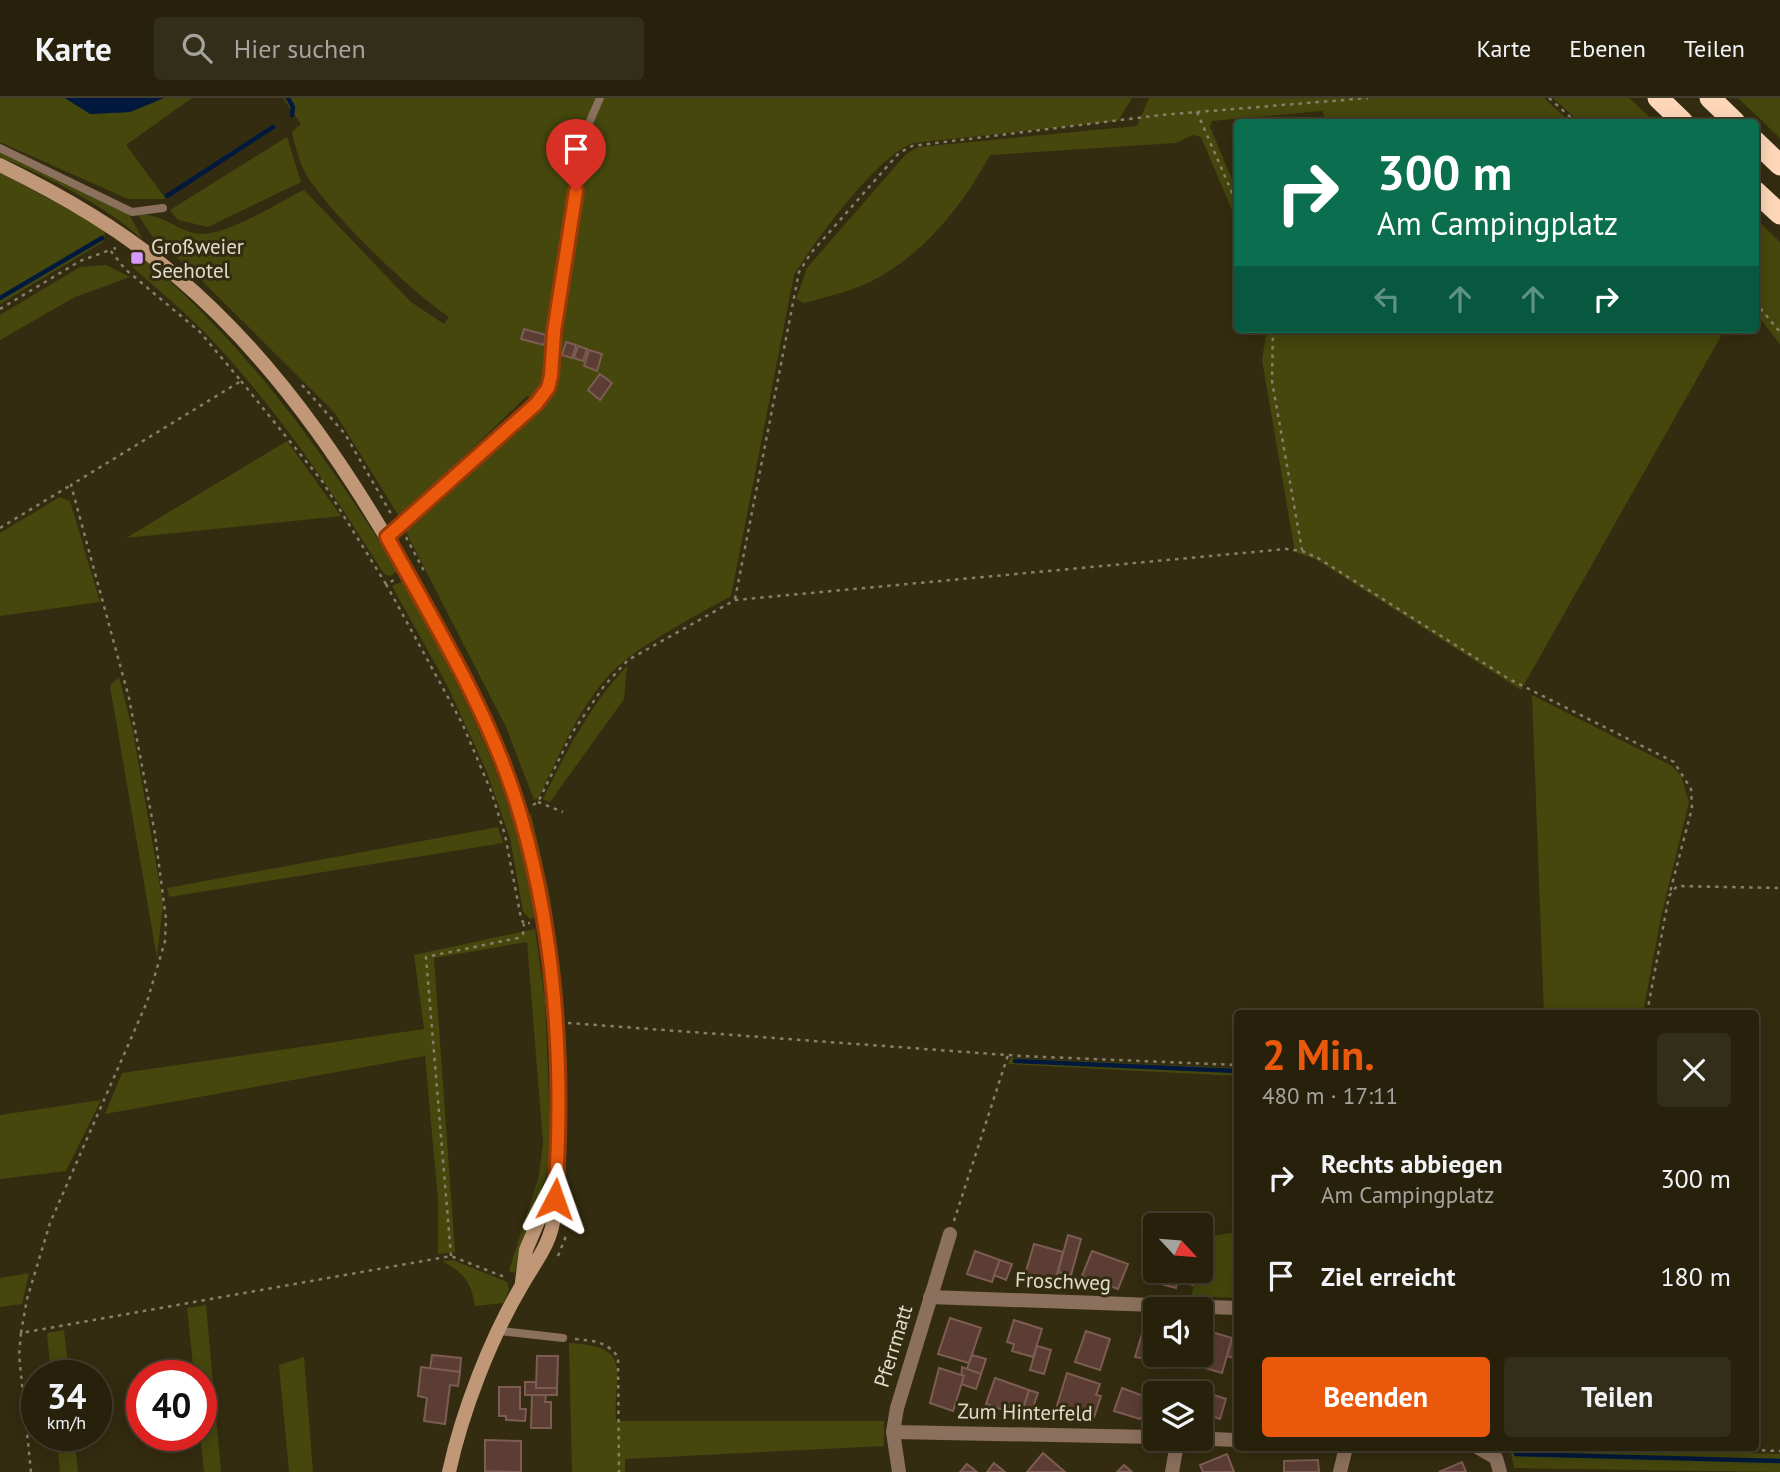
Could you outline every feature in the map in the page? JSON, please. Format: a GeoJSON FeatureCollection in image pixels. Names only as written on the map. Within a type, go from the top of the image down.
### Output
{"type":"FeatureCollection","features":[{"type":"Feature","properties":{"kind":"highway"},"geometry":{"type":"LineString","coordinates":[[1658,98],[1681,119]]}},
{"type":"Feature","properties":{"kind":"highway"},"geometry":{"type":"LineString","coordinates":[[1710,98],[1732,119]]}},
{"type":"Feature","properties":{"kind":"highway"},"geometry":{"type":"LineString","coordinates":[[1759,145],[1780,165]]}},
{"type":"Feature","properties":{"kind":"highway"},"geometry":{"type":"LineString","coordinates":[[1759,195],[1780,214]]}},
{"type":"Feature","properties":{"kind":"street"},"geometry":{"type":"LineString","coordinates":[[0,165],[102,220],[129,240],[186,285],[231,328],[278,381],[314,427],[387,537],[471,691],[520,812],[544,921],[560,1123],[557,1178],[526,1250],[522,1284],[470,1400],[449,1472]]}},
{"type":"Feature","properties":{"kind":"street","name":"Pferrmatt"},"geometry":{"type":"LineString","coordinates":[[899,1472],[893,1432],[897,1408],[950,1234]]}},
{"type":"Feature","properties":{"kind":"street","name":"Froschweg"},"geometry":{"type":"LineString","coordinates":[[930,1297],[1234,1308]]}},
{"type":"Feature","properties":{"kind":"street","name":"Zum Hinterfeld"},"geometry":{"type":"LineString","coordinates":[[893,1432],[1143,1437]]}},
{"type":"Feature","properties":{"kind":"street"},"geometry":{"type":"LineString","coordinates":[[1213,1439],[1234,1440]]}},
{"type":"Feature","properties":{"kind":"street"},"geometry":{"type":"LineString","coordinates":[[1172,1472],[1176,1451]]}},
{"type":"Feature","properties":{"kind":"street"},"geometry":{"type":"LineString","coordinates":[[1340,1472],[1345,1451]]}},
{"type":"Feature","properties":{"kind":"street"},"geometry":{"type":"LineString","coordinates":[[1482,1451],[1498,1465]]}},
{"type":"Feature","properties":{"kind":"lane"},"geometry":{"type":"LineString","coordinates":[[387,537],[536,404],[548,388],[582,139],[600,98]]}},
{"type":"Feature","properties":{"kind":"lane"},"geometry":{"type":"LineString","coordinates":[[0,148],[132,212],[163,208]]}},
{"type":"Feature","properties":{"kind":"lane"},"geometry":{"type":"LineString","coordinates":[[500,1331],[563,1338]]}},
{"type":"Feature","properties":{"kind":"path"},"geometry":{"type":"LineString","coordinates":[[735,600],[799,272],[811,253],[888,164],[912,146],[1196,112],[1368,98]]}},
{"type":"Feature","properties":{"kind":"path"},"geometry":{"type":"LineString","coordinates":[[1549,98],[1573,119]]}},
{"type":"Feature","properties":{"kind":"path"},"geometry":{"type":"LineString","coordinates":[[1196,112],[1234,197]]}},
{"type":"Feature","properties":{"kind":"path"},"geometry":{"type":"LineString","coordinates":[[0,309],[80,261],[129,240]]}},
{"type":"Feature","properties":{"kind":"path"},"geometry":{"type":"LineString","coordinates":[[110,250],[125,270],[200,332],[322,481],[386,584],[462,723],[491,791],[505,835],[524,924],[523,933],[518,938],[426,957],[451,1256]]}},
{"type":"Feature","properties":{"kind":"path"},"geometry":{"type":"LineString","coordinates":[[1759,307],[1780,332]]}},
{"type":"Feature","properties":{"kind":"path"},"geometry":{"type":"LineString","coordinates":[[1273,333],[1272,381],[1302,551]]}},
{"type":"Feature","properties":{"kind":"path"},"geometry":{"type":"LineString","coordinates":[[0,528],[241,380]]}},
{"type":"Feature","properties":{"kind":"path"},"geometry":{"type":"LineString","coordinates":[[31,1472],[19,1355],[27,1299],[50,1223],[148,1002],[165,941],[166,919],[155,834],[130,698],[71,485]]}},
{"type":"Feature","properties":{"kind":"path"},"geometry":{"type":"LineString","coordinates":[[562,812],[538,802],[572,733],[604,687],[628,660],[735,600],[1264,549],[1302,551],[1509,679],[1674,762],[1691,789],[1692,808],[1669,896],[1648,1010]]}},
{"type":"Feature","properties":{"kind":"path"},"geometry":{"type":"LineString","coordinates":[[386,584],[407,573]]}},
{"type":"Feature","properties":{"kind":"path"},"geometry":{"type":"LineString","coordinates":[[1669,896],[1677,886],[1780,888]]}},
{"type":"Feature","properties":{"kind":"path"},"geometry":{"type":"LineString","coordinates":[[524,924],[544,921]]}},
{"type":"Feature","properties":{"kind":"path"},"geometry":{"type":"LineString","coordinates":[[554,1024],[1008,1055],[1234,1065]]}},
{"type":"Feature","properties":{"kind":"path"},"geometry":{"type":"LineString","coordinates":[[950,1234],[1008,1055]]}},
{"type":"Feature","properties":{"kind":"path"},"geometry":{"type":"LineString","coordinates":[[21,1334],[451,1256],[522,1284]]}},
{"type":"Feature","properties":{"kind":"path"},"geometry":{"type":"LineString","coordinates":[[563,1338],[597,1340],[611,1347],[618,1357],[619,1472]]}},
{"type":"Feature","properties":{"kind":"path"},"geometry":{"type":"LineString","coordinates":[[1759,1450],[1780,1451]]}},
{"type":"Feature","properties":{"kind":"shaded area"},"geometry":{"type":"Polygon","coordinates":[[[0,98],[65,98],[91,114],[130,112],[164,98],[192,98],[126,145],[166,199],[128,199],[0,142],[0,98]]]}},
{"type":"Feature","properties":{"kind":"shaded area"},"geometry":{"type":"Polygon","coordinates":[[[283,98],[1132,98],[1118,121],[913,143],[882,164],[865,181],[816,242],[794,275],[731,596],[654,640],[613,671],[587,704],[539,797],[534,800],[506,727],[406,532],[543,409],[527,396],[400,518],[335,413],[194,273],[152,236],[138,215],[153,216],[193,233],[204,234],[233,226],[304,190],[411,302],[444,324],[449,317],[414,290],[376,254],[339,217],[311,182],[301,164],[292,132],[301,124],[283,98]]]}},
{"type":"Feature","properties":{"kind":"shaded area"},"geometry":{"type":"Polygon","coordinates":[[[1149,98],[1544,98],[1567,119],[1326,119],[1322,111],[1212,121],[1210,127],[1234,184],[1234,215],[1201,137],[1193,135],[1176,143],[990,155],[969,190],[944,223],[898,265],[853,289],[804,303],[796,299],[807,268],[906,154],[918,147],[1137,126],[1149,98]]]}},
{"type":"Feature","properties":{"kind":"shaded area"},"geometry":{"type":"Polygon","coordinates":[[[1553,98],[1629,98],[1652,119],[1577,119],[1553,98]]]}},
{"type":"Feature","properties":{"kind":"shaded area"},"geometry":{"type":"Polygon","coordinates":[[[1738,98],[1780,98],[1780,138],[1738,98]]]}},
{"type":"Feature","properties":{"kind":"shaded area"},"geometry":{"type":"Polygon","coordinates":[[[287,137],[301,182],[208,227],[178,220],[170,210],[287,137]]]}},
{"type":"Feature","properties":{"kind":"shaded area"},"geometry":{"type":"Polygon","coordinates":[[[0,152],[129,214],[143,240],[93,203],[0,157],[0,152]]]}},
{"type":"Feature","properties":{"kind":"shaded area"},"geometry":{"type":"Polygon","coordinates":[[[0,172],[100,227],[105,233],[103,242],[0,304],[0,172]]]}},
{"type":"Feature","properties":{"kind":"shaded area"},"geometry":{"type":"Polygon","coordinates":[[[1759,222],[1780,242],[1780,344],[1759,317],[1759,222]]]}},
{"type":"Feature","properties":{"kind":"shaded area"},"geometry":{"type":"Polygon","coordinates":[[[135,255],[141,256],[157,268],[239,351],[268,385],[347,492],[396,572],[390,576],[384,574],[324,482],[260,395],[212,340],[129,264],[128,259],[135,255]]]}},
{"type":"Feature","properties":{"kind":"shaded area"},"geometry":{"type":"Polygon","coordinates":[[[106,265],[130,277],[75,297],[0,340],[0,315],[80,267],[106,265]]]}},
{"type":"Feature","properties":{"kind":"shaded area"},"geometry":{"type":"Polygon","coordinates":[[[1266,333],[1723,333],[1521,690],[1317,560],[1295,552],[1262,360],[1266,333]]]}},
{"type":"Feature","properties":{"kind":"shaded area"},"geometry":{"type":"Polygon","coordinates":[[[287,441],[341,516],[126,538],[287,441]]]}},
{"type":"Feature","properties":{"kind":"shaded area"},"geometry":{"type":"Polygon","coordinates":[[[60,497],[70,501],[100,602],[0,616],[0,533],[60,497]]]}},
{"type":"Feature","properties":{"kind":"shaded area"},"geometry":{"type":"Polygon","coordinates":[[[401,582],[406,586],[468,706],[501,786],[526,871],[535,917],[530,919],[523,912],[510,838],[486,770],[447,685],[392,586],[401,582]]]}},
{"type":"Feature","properties":{"kind":"shaded area"},"geometry":{"type":"Polygon","coordinates":[[[627,666],[624,699],[550,802],[543,799],[590,712],[627,666]]]}},
{"type":"Feature","properties":{"kind":"shaded area"},"geometry":{"type":"Polygon","coordinates":[[[119,677],[133,732],[163,903],[157,958],[110,686],[119,677]]]}},
{"type":"Feature","properties":{"kind":"shaded area"},"geometry":{"type":"Polygon","coordinates":[[[1532,695],[1672,766],[1681,776],[1689,802],[1661,917],[1644,1010],[1544,1010],[1532,695]]]}},
{"type":"Feature","properties":{"kind":"shaded area"},"geometry":{"type":"Polygon","coordinates":[[[531,813],[550,897],[563,1011],[559,1009],[528,817],[531,813]]]}},
{"type":"Feature","properties":{"kind":"shaded area"},"geometry":{"type":"Polygon","coordinates":[[[498,827],[503,843],[169,897],[167,888],[498,827]]]}},
{"type":"Feature","properties":{"kind":"shaded area"},"geometry":{"type":"Polygon","coordinates":[[[535,929],[545,1000],[551,1148],[546,1178],[529,1219],[515,1273],[509,1271],[539,1176],[543,1143],[527,942],[434,958],[455,1252],[438,1254],[438,1200],[425,1056],[105,1114],[122,1073],[424,1029],[414,955],[535,929]]]}},
{"type":"Feature","properties":{"kind":"shaded area"},"geometry":{"type":"Polygon","coordinates":[[[1010,1058],[1234,1068],[1234,1076],[1008,1064],[1010,1058]]]}},
{"type":"Feature","properties":{"kind":"shaded area"},"geometry":{"type":"Polygon","coordinates":[[[101,1100],[66,1171],[0,1179],[0,1115],[101,1100]]]}},
{"type":"Feature","properties":{"kind":"shaded area"},"geometry":{"type":"Polygon","coordinates":[[[1234,1232],[1234,1298],[1191,1296],[1195,1283],[1213,1283],[1213,1236],[1234,1232]]]}},
{"type":"Feature","properties":{"kind":"shaded area"},"geometry":{"type":"Polygon","coordinates":[[[453,1260],[507,1282],[509,1290],[504,1303],[475,1306],[465,1279],[442,1261],[453,1260]]]}},
{"type":"Feature","properties":{"kind":"shaded area"},"geometry":{"type":"Polygon","coordinates":[[[29,1273],[22,1304],[0,1307],[0,1278],[29,1273]]]}},
{"type":"Feature","properties":{"kind":"shaded area"},"geometry":{"type":"Polygon","coordinates":[[[206,1305],[211,1360],[192,1360],[187,1308],[206,1305]]]}},
{"type":"Feature","properties":{"kind":"shaded area"},"geometry":{"type":"Polygon","coordinates":[[[64,1330],[67,1360],[50,1360],[47,1333],[64,1330]]]}},
{"type":"Feature","properties":{"kind":"shaded area"},"geometry":{"type":"Polygon","coordinates":[[[569,1343],[590,1345],[612,1356],[617,1375],[616,1421],[884,1421],[884,1446],[625,1459],[625,1472],[572,1472],[569,1343]]]}},
{"type":"Feature","properties":{"kind":"shaded area"},"geometry":{"type":"Polygon","coordinates":[[[304,1357],[313,1472],[289,1472],[279,1365],[304,1357]]]}},
{"type":"Feature","properties":{"kind":"shaded area"},"geometry":{"type":"Polygon","coordinates":[[[217,1427],[221,1472],[204,1472],[202,1451],[217,1451],[217,1427]]]}},
{"type":"Feature","properties":{"kind":"shaded area"},"geometry":{"type":"Polygon","coordinates":[[[58,1451],[76,1451],[78,1472],[60,1472],[58,1451]]]}},
{"type":"Feature","properties":{"kind":"shaded area"},"geometry":{"type":"Polygon","coordinates":[[[1669,1451],[1780,1454],[1780,1472],[1514,1468],[1511,1453],[1669,1451]]]}},
{"type":"Feature","properties":{"kind":"water"},"geometry":{"type":"Polygon","coordinates":[[[65,98],[164,98],[130,112],[90,114],[65,98]]]}},
{"type":"Feature","properties":{"kind":"building"},"geometry":{"type":"Polygon","coordinates":[[[524,329],[546,335],[544,345],[521,339],[524,329]]]}},
{"type":"Feature","properties":{"kind":"building"},"geometry":{"type":"Polygon","coordinates":[[[566,342],[576,345],[572,358],[562,355],[566,342]]]}},
{"type":"Feature","properties":{"kind":"building"},"geometry":{"type":"Polygon","coordinates":[[[578,346],[587,349],[583,361],[574,358],[578,346]]]}},
{"type":"Feature","properties":{"kind":"building"},"geometry":{"type":"Polygon","coordinates":[[[589,350],[602,354],[597,371],[584,366],[589,350]]]}},
{"type":"Feature","properties":{"kind":"building"},"geometry":{"type":"Polygon","coordinates":[[[600,374],[612,383],[600,400],[588,390],[600,374]]]}},
{"type":"Feature","properties":{"kind":"building"},"geometry":{"type":"Polygon","coordinates":[[[1068,1235],[1081,1239],[1071,1275],[1058,1272],[1068,1235]]]}},
{"type":"Feature","properties":{"kind":"building"},"geometry":{"type":"Polygon","coordinates":[[[1034,1244],[1063,1252],[1054,1286],[1024,1278],[1034,1244]]]}},
{"type":"Feature","properties":{"kind":"building"},"geometry":{"type":"Polygon","coordinates":[[[975,1251],[1000,1260],[992,1282],[967,1274],[975,1251]]]}},
{"type":"Feature","properties":{"kind":"building"},"geometry":{"type":"Polygon","coordinates":[[[1092,1251],[1128,1264],[1118,1289],[1082,1276],[1092,1251]]]}},
{"type":"Feature","properties":{"kind":"building"},"geometry":{"type":"Polygon","coordinates":[[[1000,1260],[1012,1264],[1006,1280],[994,1275],[1000,1260]]]}},
{"type":"Feature","properties":{"kind":"building"},"geometry":{"type":"Polygon","coordinates":[[[1158,1283],[1177,1283],[1176,1288],[1158,1283]]]}},
{"type":"Feature","properties":{"kind":"building"},"geometry":{"type":"Polygon","coordinates":[[[950,1318],[981,1328],[969,1363],[938,1354],[950,1318]]]}},
{"type":"Feature","properties":{"kind":"building"},"geometry":{"type":"Polygon","coordinates":[[[1014,1320],[1042,1329],[1033,1357],[1012,1351],[1014,1344],[1007,1342],[1014,1320]]]}},
{"type":"Feature","properties":{"kind":"building"},"geometry":{"type":"Polygon","coordinates":[[[1143,1330],[1143,1358],[1135,1357],[1143,1330]]]}},
{"type":"Feature","properties":{"kind":"building"},"geometry":{"type":"Polygon","coordinates":[[[1086,1331],[1110,1339],[1100,1370],[1075,1362],[1086,1331]]]}},
{"type":"Feature","properties":{"kind":"building"},"geometry":{"type":"Polygon","coordinates":[[[1213,1332],[1232,1338],[1222,1373],[1202,1367],[1213,1367],[1213,1332]]]}},
{"type":"Feature","properties":{"kind":"building"},"geometry":{"type":"Polygon","coordinates":[[[1232,1339],[1234,1358],[1227,1356],[1232,1339]]]}},
{"type":"Feature","properties":{"kind":"building"},"geometry":{"type":"Polygon","coordinates":[[[1037,1346],[1051,1350],[1044,1374],[1030,1370],[1037,1346]]]}},
{"type":"Feature","properties":{"kind":"building"},"geometry":{"type":"Polygon","coordinates":[[[432,1355],[461,1358],[460,1372],[430,1369],[432,1355]]]}},
{"type":"Feature","properties":{"kind":"building"},"geometry":{"type":"Polygon","coordinates":[[[972,1355],[986,1359],[981,1374],[967,1369],[972,1355]]]}},
{"type":"Feature","properties":{"kind":"building"},"geometry":{"type":"Polygon","coordinates":[[[537,1356],[558,1356],[557,1388],[536,1388],[537,1356]]]}},
{"type":"Feature","properties":{"kind":"building"},"geometry":{"type":"Polygon","coordinates":[[[421,1367],[460,1372],[458,1386],[450,1385],[445,1424],[424,1421],[427,1398],[418,1396],[421,1367]]]}},
{"type":"Feature","properties":{"kind":"building"},"geometry":{"type":"Polygon","coordinates":[[[962,1367],[981,1374],[976,1389],[961,1384],[962,1367]]]}},
{"type":"Feature","properties":{"kind":"building"},"geometry":{"type":"Polygon","coordinates":[[[939,1368],[964,1376],[953,1411],[930,1403],[939,1368]]]}},
{"type":"Feature","properties":{"kind":"building"},"geometry":{"type":"Polygon","coordinates":[[[1067,1373],[1100,1384],[1096,1395],[1101,1396],[1094,1417],[1082,1413],[1081,1417],[1056,1409],[1067,1373]]]}},
{"type":"Feature","properties":{"kind":"building"},"geometry":{"type":"Polygon","coordinates":[[[995,1378],[1029,1390],[1021,1416],[986,1404],[995,1378]]]}},
{"type":"Feature","properties":{"kind":"building"},"geometry":{"type":"Polygon","coordinates":[[[525,1382],[536,1382],[536,1388],[557,1388],[557,1395],[525,1395],[525,1382]]]}},
{"type":"Feature","properties":{"kind":"building"},"geometry":{"type":"Polygon","coordinates":[[[499,1387],[520,1387],[520,1409],[526,1409],[525,1421],[506,1420],[506,1416],[499,1416],[499,1387]]]}},
{"type":"Feature","properties":{"kind":"building"},"geometry":{"type":"Polygon","coordinates":[[[1122,1388],[1143,1396],[1143,1415],[1140,1419],[1114,1411],[1122,1388]]]}},
{"type":"Feature","properties":{"kind":"building"},"geometry":{"type":"Polygon","coordinates":[[[1029,1390],[1038,1393],[1031,1413],[1023,1410],[1029,1390]]]}},
{"type":"Feature","properties":{"kind":"building"},"geometry":{"type":"Polygon","coordinates":[[[532,1395],[546,1395],[545,1402],[551,1402],[551,1428],[531,1428],[532,1395]]]}},
{"type":"Feature","properties":{"kind":"building"},"geometry":{"type":"Polygon","coordinates":[[[1214,1395],[1226,1399],[1220,1419],[1213,1417],[1214,1395]]]}},
{"type":"Feature","properties":{"kind":"building"},"geometry":{"type":"Polygon","coordinates":[[[485,1440],[521,1441],[521,1472],[485,1471],[485,1440]]]}},
{"type":"Feature","properties":{"kind":"building"},"geometry":{"type":"Polygon","coordinates":[[[1043,1453],[1065,1472],[1027,1472],[1043,1453]]]}},
{"type":"Feature","properties":{"kind":"building"},"geometry":{"type":"Polygon","coordinates":[[[1227,1454],[1234,1472],[1203,1472],[1200,1465],[1227,1454]]]}},
{"type":"Feature","properties":{"kind":"building"},"geometry":{"type":"Polygon","coordinates":[[[1318,1460],[1319,1472],[1284,1472],[1284,1461],[1318,1460]]]}},
{"type":"Feature","properties":{"kind":"building"},"geometry":{"type":"Polygon","coordinates":[[[1462,1462],[1466,1472],[1439,1472],[1462,1462]]]}},
{"type":"Feature","properties":{"kind":"building"},"geometry":{"type":"Polygon","coordinates":[[[994,1463],[1005,1472],[987,1472],[994,1463]]]}},
{"type":"Feature","properties":{"kind":"building"},"geometry":{"type":"Polygon","coordinates":[[[967,1464],[977,1472],[960,1472],[967,1464]]]}},
{"type":"Feature","properties":{"kind":"building"},"geometry":{"type":"Polygon","coordinates":[[[1124,1465],[1132,1472],[1117,1472],[1124,1465]]]}},
{"type":"Feature","properties":{"kind":"waterway"},"geometry":{"type":"LineString","coordinates":[[288,98],[293,107],[292,115]]}},
{"type":"Feature","properties":{"kind":"waterway"},"geometry":{"type":"LineString","coordinates":[[167,196],[273,127]]}},
{"type":"Feature","properties":{"kind":"waterway"},"geometry":{"type":"LineString","coordinates":[[0,298],[102,238]]}},
{"type":"Feature","properties":{"kind":"waterway"},"geometry":{"type":"LineString","coordinates":[[1015,1061],[1234,1071]]}},
{"type":"Feature","properties":{"kind":"waterway"},"geometry":{"type":"LineString","coordinates":[[1516,1454],[1780,1461]]}},
{"type":"Feature","properties":{"kind":"place","name":"Großweier Seehotel"},"geometry":{"type":"Point","coordinates":[137,258]}},
{"type":"Feature","properties":{"kind":"route"},"geometry":{"type":"LineString","coordinates":[[555,1199],[560,1123],[551,978],[536,878],[520,812],[471,691],[387,537],[536,404],[548,388],[576,191]]}}]}
